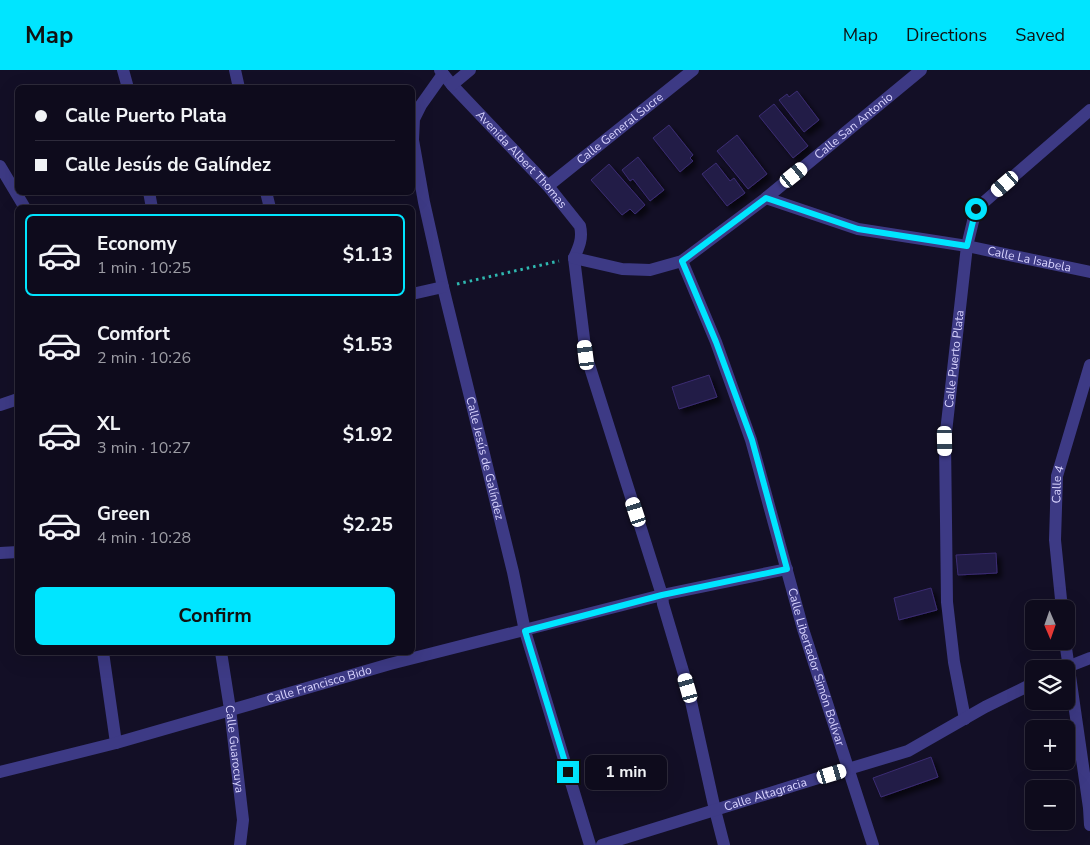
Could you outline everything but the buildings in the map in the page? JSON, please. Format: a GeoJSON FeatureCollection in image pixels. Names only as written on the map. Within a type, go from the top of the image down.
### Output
{"type":"FeatureCollection","features":[{"type":"Feature","properties":{"kind":"street"},"geometry":{"type":"LineString","coordinates":[[123,70],[127,85]]}},
{"type":"Feature","properties":{"kind":"street"},"geometry":{"type":"LineString","coordinates":[[235,70],[238,85]]}},
{"type":"Feature","properties":{"kind":"street"},"geometry":{"type":"LineString","coordinates":[[452,85],[470,70]]}},
{"type":"Feature","properties":{"kind":"street","name":"Calle General Sucre"},"geometry":{"type":"LineString","coordinates":[[548,186],[693,70]]}},
{"type":"Feature","properties":{"kind":"street","name":"Calle San Antonio"},"geometry":{"type":"LineString","coordinates":[[574,258],[622,269],[650,270],[682,261],[766,198],[921,70]]}},
{"type":"Feature","properties":{"kind":"street","name":"Avenida Albert Thomas"},"geometry":{"type":"LineString","coordinates":[[442,72],[452,85],[548,186],[580,226],[582,234],[574,258]]}},
{"type":"Feature","properties":{"kind":"street","name":"Calle Jesús de Galíndez"},"geometry":{"type":"LineString","coordinates":[[415,117],[442,72]]}},
{"type":"Feature","properties":{"kind":"street","name":"Calle Puerto Plata"},"geometry":{"type":"LineString","coordinates":[[965,719],[954,662],[948,602],[945,441],[967,246],[976,209],[1090,110]]}},
{"type":"Feature","properties":{"kind":"street","name":"Calle Jesús de Galíndez"},"geometry":{"type":"LineString","coordinates":[[415,151],[443,287],[525,631],[590,845]]}},
{"type":"Feature","properties":{"kind":"street"},"geometry":{"type":"LineString","coordinates":[[0,166],[15,190]]}},
{"type":"Feature","properties":{"kind":"street","name":"Calle La Isabela"},"geometry":{"type":"LineString","coordinates":[[766,198],[858,229],[967,246],[1090,272]]}},
{"type":"Feature","properties":{"kind":"street"},"geometry":{"type":"LineString","coordinates":[[574,258],[586,355],[662,595],[688,688],[714,810],[724,845]]}},
{"type":"Feature","properties":{"kind":"street","name":"Calle Libertador Simón Bolívar"},"geometry":{"type":"LineString","coordinates":[[682,261],[716,342],[752,440],[803,629],[873,845]]}},
{"type":"Feature","properties":{"kind":"street"},"geometry":{"type":"LineString","coordinates":[[415,293],[443,287]]}},
{"type":"Feature","properties":{"kind":"street","name":"Calle 4"},"geometry":{"type":"LineString","coordinates":[[1061,600],[1056,540],[1057,476],[1090,364]]}},
{"type":"Feature","properties":{"kind":"street"},"geometry":{"type":"LineString","coordinates":[[0,405],[15,400]]}},
{"type":"Feature","properties":{"kind":"street"},"geometry":{"type":"LineString","coordinates":[[0,553],[15,552]]}},
{"type":"Feature","properties":{"kind":"street","name":"Calle Francisco Bido"},"geometry":{"type":"LineString","coordinates":[[415,653],[525,631],[662,595],[787,569]]}},
{"type":"Feature","properties":{"kind":"street"},"geometry":{"type":"LineString","coordinates":[[103,655],[116,743]]}},
{"type":"Feature","properties":{"kind":"street","name":"Calle Guarocuya"},"geometry":{"type":"LineString","coordinates":[[221,655],[243,820],[240,845]]}},
{"type":"Feature","properties":{"kind":"street","name":"Calle Francisco Bido"},"geometry":{"type":"LineString","coordinates":[[0,772],[116,743],[230,709],[388,658],[403,655]]}},
{"type":"Feature","properties":{"kind":"street"},"geometry":{"type":"LineString","coordinates":[[1075,663],[1090,658]]}},
{"type":"Feature","properties":{"kind":"street","name":"Calle Altagracia"},"geometry":{"type":"LineString","coordinates":[[602,845],[908,751],[1025,688]]}},
{"type":"Feature","properties":{"kind":"street"},"geometry":{"type":"LineString","coordinates":[[1072,710],[1089,808],[1090,825]]}},
{"type":"Feature","properties":{"kind":"path"},"geometry":{"type":"LineString","coordinates":[[443,287],[574,258]]}},
{"type":"Feature","properties":{"kind":"route"},"geometry":{"type":"LineString","coordinates":[[568,772],[525,631],[662,595],[787,569],[752,440],[716,342],[682,261],[766,198],[858,229],[967,246],[976,209]]}}]}
